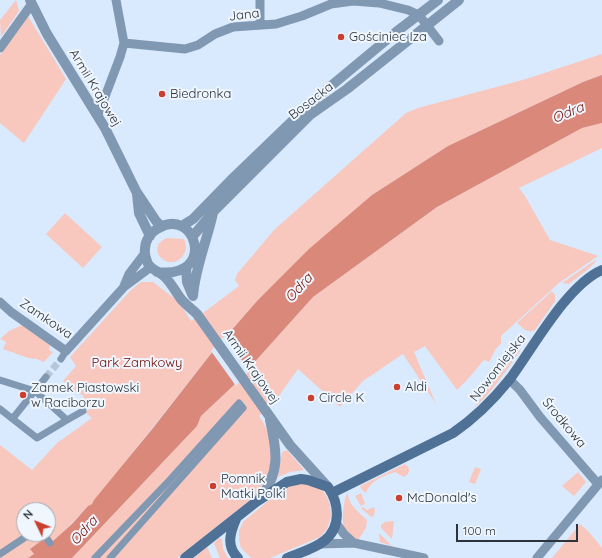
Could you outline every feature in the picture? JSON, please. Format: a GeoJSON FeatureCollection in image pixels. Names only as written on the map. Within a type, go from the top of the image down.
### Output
{"type":"FeatureCollection","features":[{"type":"Feature","properties":{"kind":"main road","name":"Nowomiejska"},"geometry":{"type":"LineString","coordinates":[[330,490],[453,433],[470,422],[488,405],[509,379],[572,293],[583,282],[602,270]]}},
{"type":"Feature","properties":{"kind":"main road"},"geometry":{"type":"LineString","coordinates":[[185,558],[256,502],[287,482],[293,480],[308,480],[330,490],[337,508],[336,523],[332,533],[320,544],[287,558]]}},
{"type":"Feature","properties":{"kind":"main road"},"geometry":{"type":"LineString","coordinates":[[236,556],[230,544],[230,534],[237,517]]}},
{"type":"Feature","properties":{"kind":"street"},"geometry":{"type":"LineString","coordinates":[[98,115],[124,43],[116,0]]}},
{"type":"Feature","properties":{"kind":"street"},"geometry":{"type":"LineString","coordinates":[[260,0],[260,25]]}},
{"type":"Feature","properties":{"kind":"street","name":"Bosacka"},"geometry":{"type":"LineString","coordinates":[[182,226],[193,219],[314,100],[438,0]]}},
{"type":"Feature","properties":{"kind":"street","name":"Bosacka"},"geometry":{"type":"LineString","coordinates":[[193,236],[214,211],[310,115],[347,89],[459,0]]}},
{"type":"Feature","properties":{"kind":"street","name":"Jana"},"geometry":{"type":"LineString","coordinates":[[124,43],[185,49],[198,45],[215,34],[233,27],[276,24],[302,16],[331,4],[353,1],[379,3],[408,10],[419,15]]}},
{"type":"Feature","properties":{"kind":"street"},"geometry":{"type":"LineString","coordinates":[[0,48],[30,2]]}},
{"type":"Feature","properties":{"kind":"street","name":"Armii Krajowej"},"geometry":{"type":"LineString","coordinates":[[30,2],[47,34],[98,115],[136,191],[161,226]]}},
{"type":"Feature","properties":{"kind":"street"},"geometry":{"type":"LineString","coordinates":[[419,15],[439,41]]}},
{"type":"Feature","properties":{"kind":"street","name":"Armii Krajowej"},"geometry":{"type":"LineString","coordinates":[[136,191],[139,213],[150,236]]}},
{"type":"Feature","properties":{"kind":"street"},"geometry":{"type":"LineString","coordinates":[[193,296],[197,271],[210,230],[214,211]]}},
{"type":"Feature","properties":{"kind":"street"},"geometry":{"type":"LineString","coordinates":[[173,224],[182,226],[193,236],[194,254],[192,259],[182,270],[172,272],[154,269],[148,263],[145,253],[146,244],[150,236],[161,226],[173,224]]}},
{"type":"Feature","properties":{"kind":"street","name":"Zamkowa"},"geometry":{"type":"LineString","coordinates":[[124,287],[130,274],[145,253]]}},
{"type":"Feature","properties":{"kind":"street","name":"Armii Krajowej"},"geometry":{"type":"LineString","coordinates":[[186,267],[187,282],[193,296],[197,314]]}},
{"type":"Feature","properties":{"kind":"street","name":"Armii Krajowej"},"geometry":{"type":"LineString","coordinates":[[154,269],[164,276],[183,301],[197,314],[296,452],[330,490]]}},
{"type":"Feature","properties":{"kind":"street","name":"Zamkowa"},"geometry":{"type":"LineString","coordinates":[[0,302],[64,355],[102,309],[124,287],[154,269]]}},
{"type":"Feature","properties":{"kind":"street"},"geometry":{"type":"LineString","coordinates":[[13,418],[46,378]]}},
{"type":"Feature","properties":{"kind":"street","name":"Środkowa"},"geometry":{"type":"LineString","coordinates":[[509,379],[520,390],[540,417],[600,482]]}},
{"type":"Feature","properties":{"kind":"street"},"geometry":{"type":"LineString","coordinates":[[0,380],[35,392],[67,420]]}},
{"type":"Feature","properties":{"kind":"street"},"geometry":{"type":"LineString","coordinates":[[96,558],[167,483],[239,403],[243,408],[110,558]]}},
{"type":"Feature","properties":{"kind":"street"},"geometry":{"type":"LineString","coordinates":[[0,409],[37,438],[83,411]]}},
{"type":"Feature","properties":{"kind":"street","name":"Armii Krajowej"},"geometry":{"type":"LineString","coordinates":[[256,502],[269,485],[275,465],[276,449],[267,413]]}},
{"type":"Feature","properties":{"kind":"street"},"geometry":{"type":"LineString","coordinates":[[537,558],[600,482]]}},
{"type":"Feature","properties":{"kind":"street"},"geometry":{"type":"LineString","coordinates":[[336,523],[344,534],[354,543]]}},
{"type":"Feature","properties":{"kind":"street"},"geometry":{"type":"LineString","coordinates":[[0,554],[18,542]]}},
{"type":"Feature","properties":{"kind":"street"},"geometry":{"type":"LineString","coordinates":[[320,544],[354,543],[424,558]]}},
{"type":"Feature","properties":{"kind":"green space"},"geometry":{"type":"Polygon","coordinates":[[[16,0],[19,11],[1,37],[0,20],[16,0]]]}},
{"type":"Feature","properties":{"kind":"green space"},"geometry":{"type":"Polygon","coordinates":[[[28,16],[66,79],[24,143],[0,123],[0,55],[28,16]]]}},
{"type":"Feature","properties":{"kind":"green space","name":"Park Zamkowy"},"geometry":{"type":"Polygon","coordinates":[[[602,54],[602,75],[583,82],[448,146],[372,195],[257,301],[210,355],[92,504],[88,506],[58,538],[56,539],[56,502],[16,502],[16,542],[40,542],[30,549],[34,554],[28,558],[0,558],[0,445],[32,470],[57,443],[92,418],[85,412],[93,407],[92,405],[85,408],[84,405],[86,400],[83,397],[84,396],[81,394],[80,395],[63,381],[76,366],[70,357],[131,290],[141,282],[153,282],[179,302],[191,321],[239,286],[235,280],[237,274],[274,230],[406,113],[418,108],[526,79],[602,54]]]}},
{"type":"Feature","properties":{"kind":"green space"},"geometry":{"type":"Polygon","coordinates":[[[602,123],[602,148],[519,188],[550,240],[598,256],[559,283],[501,336],[501,344],[495,350],[489,362],[484,360],[457,390],[425,346],[414,352],[436,404],[403,354],[363,381],[340,407],[298,369],[274,403],[259,416],[269,437],[272,457],[266,478],[254,497],[177,558],[72,558],[197,426],[201,416],[234,385],[313,297],[437,207],[582,128],[602,123]]]}},
{"type":"Feature","properties":{"kind":"green space"},"geometry":{"type":"Polygon","coordinates":[[[65,213],[102,247],[83,268],[46,234],[65,213]]]}},
{"type":"Feature","properties":{"kind":"green space"},"geometry":{"type":"Polygon","coordinates":[[[167,238],[184,239],[186,250],[179,260],[172,262],[166,261],[161,258],[158,253],[157,248],[160,242],[167,238]]]}},
{"type":"Feature","properties":{"kind":"green space"},"geometry":{"type":"Polygon","coordinates":[[[597,259],[589,268],[569,284],[562,283],[597,259]]]}},
{"type":"Feature","properties":{"kind":"green space"},"geometry":{"type":"Polygon","coordinates":[[[552,291],[555,295],[555,301],[535,330],[527,331],[517,323],[552,291]]]}},
{"type":"Feature","properties":{"kind":"green space"},"geometry":{"type":"Polygon","coordinates":[[[22,325],[50,345],[49,350],[53,352],[44,362],[3,349],[6,342],[0,339],[9,331],[22,325]]]}},
{"type":"Feature","properties":{"kind":"green space"},"geometry":{"type":"Polygon","coordinates":[[[516,344],[520,347],[520,351],[493,388],[474,408],[516,344]]]}},
{"type":"Feature","properties":{"kind":"green space"},"geometry":{"type":"Polygon","coordinates":[[[287,450],[304,470],[290,472],[278,477],[282,452],[287,450]]]}},
{"type":"Feature","properties":{"kind":"green space"},"geometry":{"type":"Polygon","coordinates":[[[405,464],[409,471],[404,477],[395,472],[382,477],[368,488],[366,493],[360,486],[405,464]]]}},
{"type":"Feature","properties":{"kind":"green space"},"geometry":{"type":"Polygon","coordinates":[[[475,467],[481,469],[475,484],[469,482],[475,467]]]}},
{"type":"Feature","properties":{"kind":"green space"},"geometry":{"type":"Polygon","coordinates":[[[578,472],[586,482],[574,496],[562,486],[578,472]]]}},
{"type":"Feature","properties":{"kind":"green space"},"geometry":{"type":"Polygon","coordinates":[[[301,483],[320,488],[326,495],[330,505],[331,516],[327,529],[320,537],[270,558],[252,558],[249,556],[241,548],[239,540],[239,531],[243,522],[286,486],[301,483]]]}},
{"type":"Feature","properties":{"kind":"green space"},"geometry":{"type":"Polygon","coordinates":[[[348,492],[351,504],[367,520],[366,528],[358,540],[351,536],[343,523],[344,504],[348,492]]]}},
{"type":"Feature","properties":{"kind":"green space"},"geometry":{"type":"Polygon","coordinates":[[[361,493],[365,504],[361,506],[355,496],[361,493]]]}},
{"type":"Feature","properties":{"kind":"green space"},"geometry":{"type":"Polygon","coordinates":[[[363,507],[367,510],[374,507],[375,511],[373,517],[361,508],[363,507]]]}},
{"type":"Feature","properties":{"kind":"green space"},"geometry":{"type":"Polygon","coordinates":[[[394,521],[392,539],[381,528],[381,525],[385,522],[394,521]]]}},
{"type":"Feature","properties":{"kind":"green space"},"geometry":{"type":"Polygon","coordinates":[[[580,524],[589,532],[602,548],[602,558],[552,558],[580,524]]]}},
{"type":"Feature","properties":{"kind":"green space"},"geometry":{"type":"Polygon","coordinates":[[[379,533],[392,546],[380,542],[379,533]]]}},
{"type":"Feature","properties":{"kind":"green space"},"geometry":{"type":"Polygon","coordinates":[[[219,538],[222,539],[223,549],[228,558],[220,558],[214,543],[219,538]]]}},
{"type":"Feature","properties":{"kind":"green space"},"geometry":{"type":"Polygon","coordinates":[[[207,547],[212,558],[194,558],[207,547]]]}},
{"type":"Feature","properties":{"kind":"water","name":"Odra"},"geometry":{"type":"Polygon","coordinates":[[[602,75],[602,123],[582,128],[437,207],[313,297],[234,385],[201,416],[197,426],[72,558],[28,558],[34,554],[30,549],[40,542],[56,542],[56,538],[72,524],[88,506],[92,504],[210,355],[257,301],[309,249],[372,195],[448,146],[583,82],[602,75]]]}},
{"type":"Feature","properties":{"kind":"pier"},"geometry":{"type":"Polygon","coordinates":[[[225,335],[249,371],[236,386],[211,351],[225,335]]]}},
{"type":"Feature","properties":{"kind":"tunnel"},"geometry":{"type":"LineString","coordinates":[[46,377],[61,359]]}},
{"type":"Feature","properties":{"kind":"place","name":"Gościniec Iza"},"geometry":{"type":"Point","coordinates":[341,37]}},
{"type":"Feature","properties":{"kind":"place","name":"Biedronka"},"geometry":{"type":"Point","coordinates":[162,94]}},
{"type":"Feature","properties":{"kind":"place","name":"Aldi"},"geometry":{"type":"Point","coordinates":[397,387]}},
{"type":"Feature","properties":{"kind":"place","name":"Zamek Piastowski w Raciborzu"},"geometry":{"type":"Point","coordinates":[23,395]}},
{"type":"Feature","properties":{"kind":"place","name":"Circle K"},"geometry":{"type":"Point","coordinates":[311,398]}},
{"type":"Feature","properties":{"kind":"place","name":"Pomnik Matki Polki"},"geometry":{"type":"Point","coordinates":[213,486]}},
{"type":"Feature","properties":{"kind":"place","name":"McDonald's"},"geometry":{"type":"Point","coordinates":[399,498]}}]}
